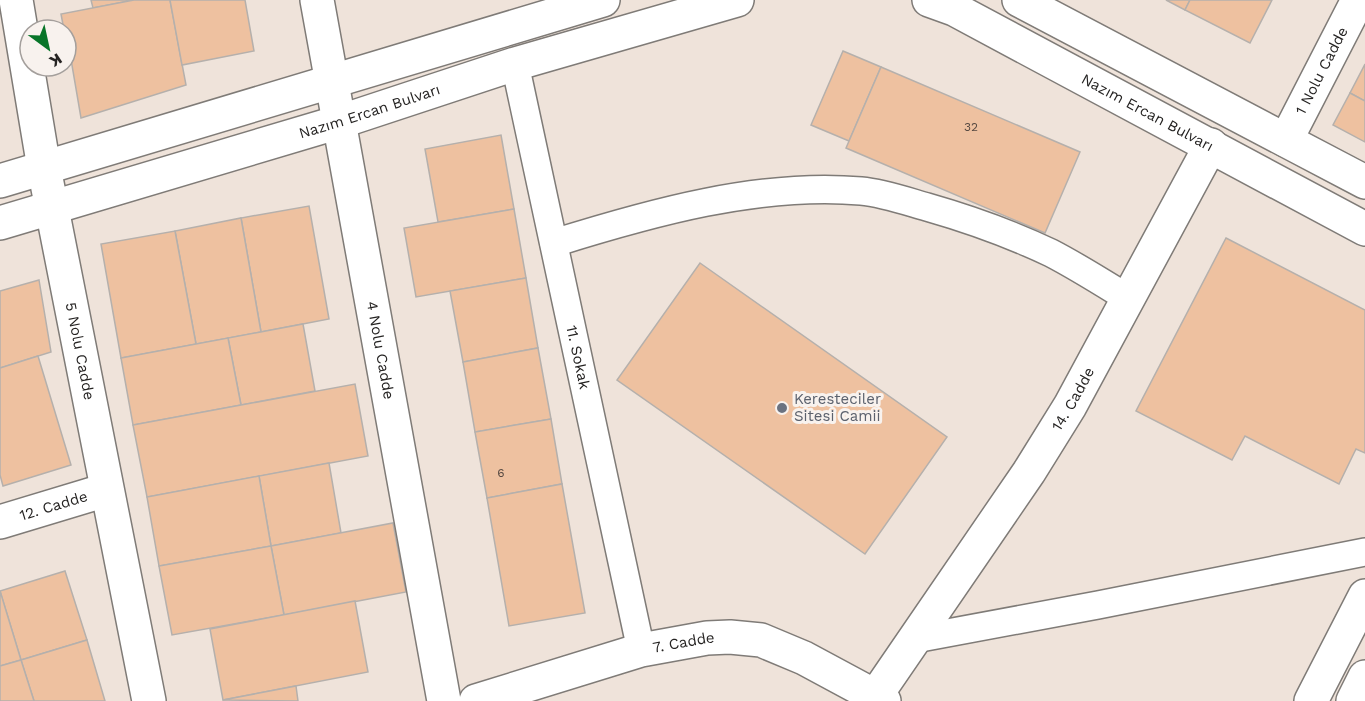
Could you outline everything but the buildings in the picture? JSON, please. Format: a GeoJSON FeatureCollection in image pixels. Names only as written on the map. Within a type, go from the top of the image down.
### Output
{"type":"FeatureCollection","features":[{"type":"Feature","properties":{"kind":"street","name":"5 Nolu Cadde"},"geometry":{"type":"LineString","coordinates":[[16,0],[44,168],[149,701]]}},
{"type":"Feature","properties":{"kind":"street","name":"4 Nolu Cadde"},"geometry":{"type":"LineString","coordinates":[[317,0],[444,701]]}},
{"type":"Feature","properties":{"kind":"street"},"geometry":{"type":"LineString","coordinates":[[0,181],[603,0]]}},
{"type":"Feature","properties":{"kind":"street","name":"Nazım Ercan Bulvarı"},"geometry":{"type":"LineString","coordinates":[[0,223],[339,122],[515,64],[737,0]]}},
{"type":"Feature","properties":{"kind":"street","name":"Nazım Ercan Bulvarı"},"geometry":{"type":"LineString","coordinates":[[929,0],[954,9],[1365,229]]}},
{"type":"Feature","properties":{"kind":"street","name":"1 Nolu Cadde"},"geometry":{"type":"LineString","coordinates":[[1286,140],[1358,0]]}},
{"type":"Feature","properties":{"kind":"street"},"geometry":{"type":"LineString","coordinates":[[1028,2],[1365,182]]}},
{"type":"Feature","properties":{"kind":"street","name":"11. Sokak"},"geometry":{"type":"LineString","coordinates":[[515,64],[641,650]]}},
{"type":"Feature","properties":{"kind":"street","name":"14. Cadde"},"geometry":{"type":"LineString","coordinates":[[877,699],[1064,416],[1211,145]]}},
{"type":"Feature","properties":{"kind":"street"},"geometry":{"type":"LineString","coordinates":[[554,243],[624,221],[748,196],[828,189],[864,191],[943,212],[999,231],[1049,253],[1129,299]]}},
{"type":"Feature","properties":{"kind":"street","name":"12. Cadde"},"geometry":{"type":"LineString","coordinates":[[0,522],[106,490]]}},
{"type":"Feature","properties":{"kind":"street"},"geometry":{"type":"LineString","coordinates":[[915,639],[1365,552]]}},
{"type":"Feature","properties":{"kind":"street"},"geometry":{"type":"LineString","coordinates":[[1311,701],[1365,596]]}},
{"type":"Feature","properties":{"kind":"street","name":"7. Cadde"},"geometry":{"type":"LineString","coordinates":[[489,699],[641,650],[707,638],[730,637],[761,640],[804,658],[877,699]]}},
{"type":"Feature","properties":{"kind":"street"},"geometry":{"type":"LineString","coordinates":[[1353,701],[1365,677]]}},
{"type":"Feature","properties":{"kind":"shaded area"},"geometry":{"type":"Polygon","coordinates":[[[0,0],[1365,0],[1365,701],[0,701],[0,0]]]}},
{"type":"Feature","properties":{"kind":"place","name":"Keresteciler Sitesi Camii"},"geometry":{"type":"Point","coordinates":[782,408]}}]}
